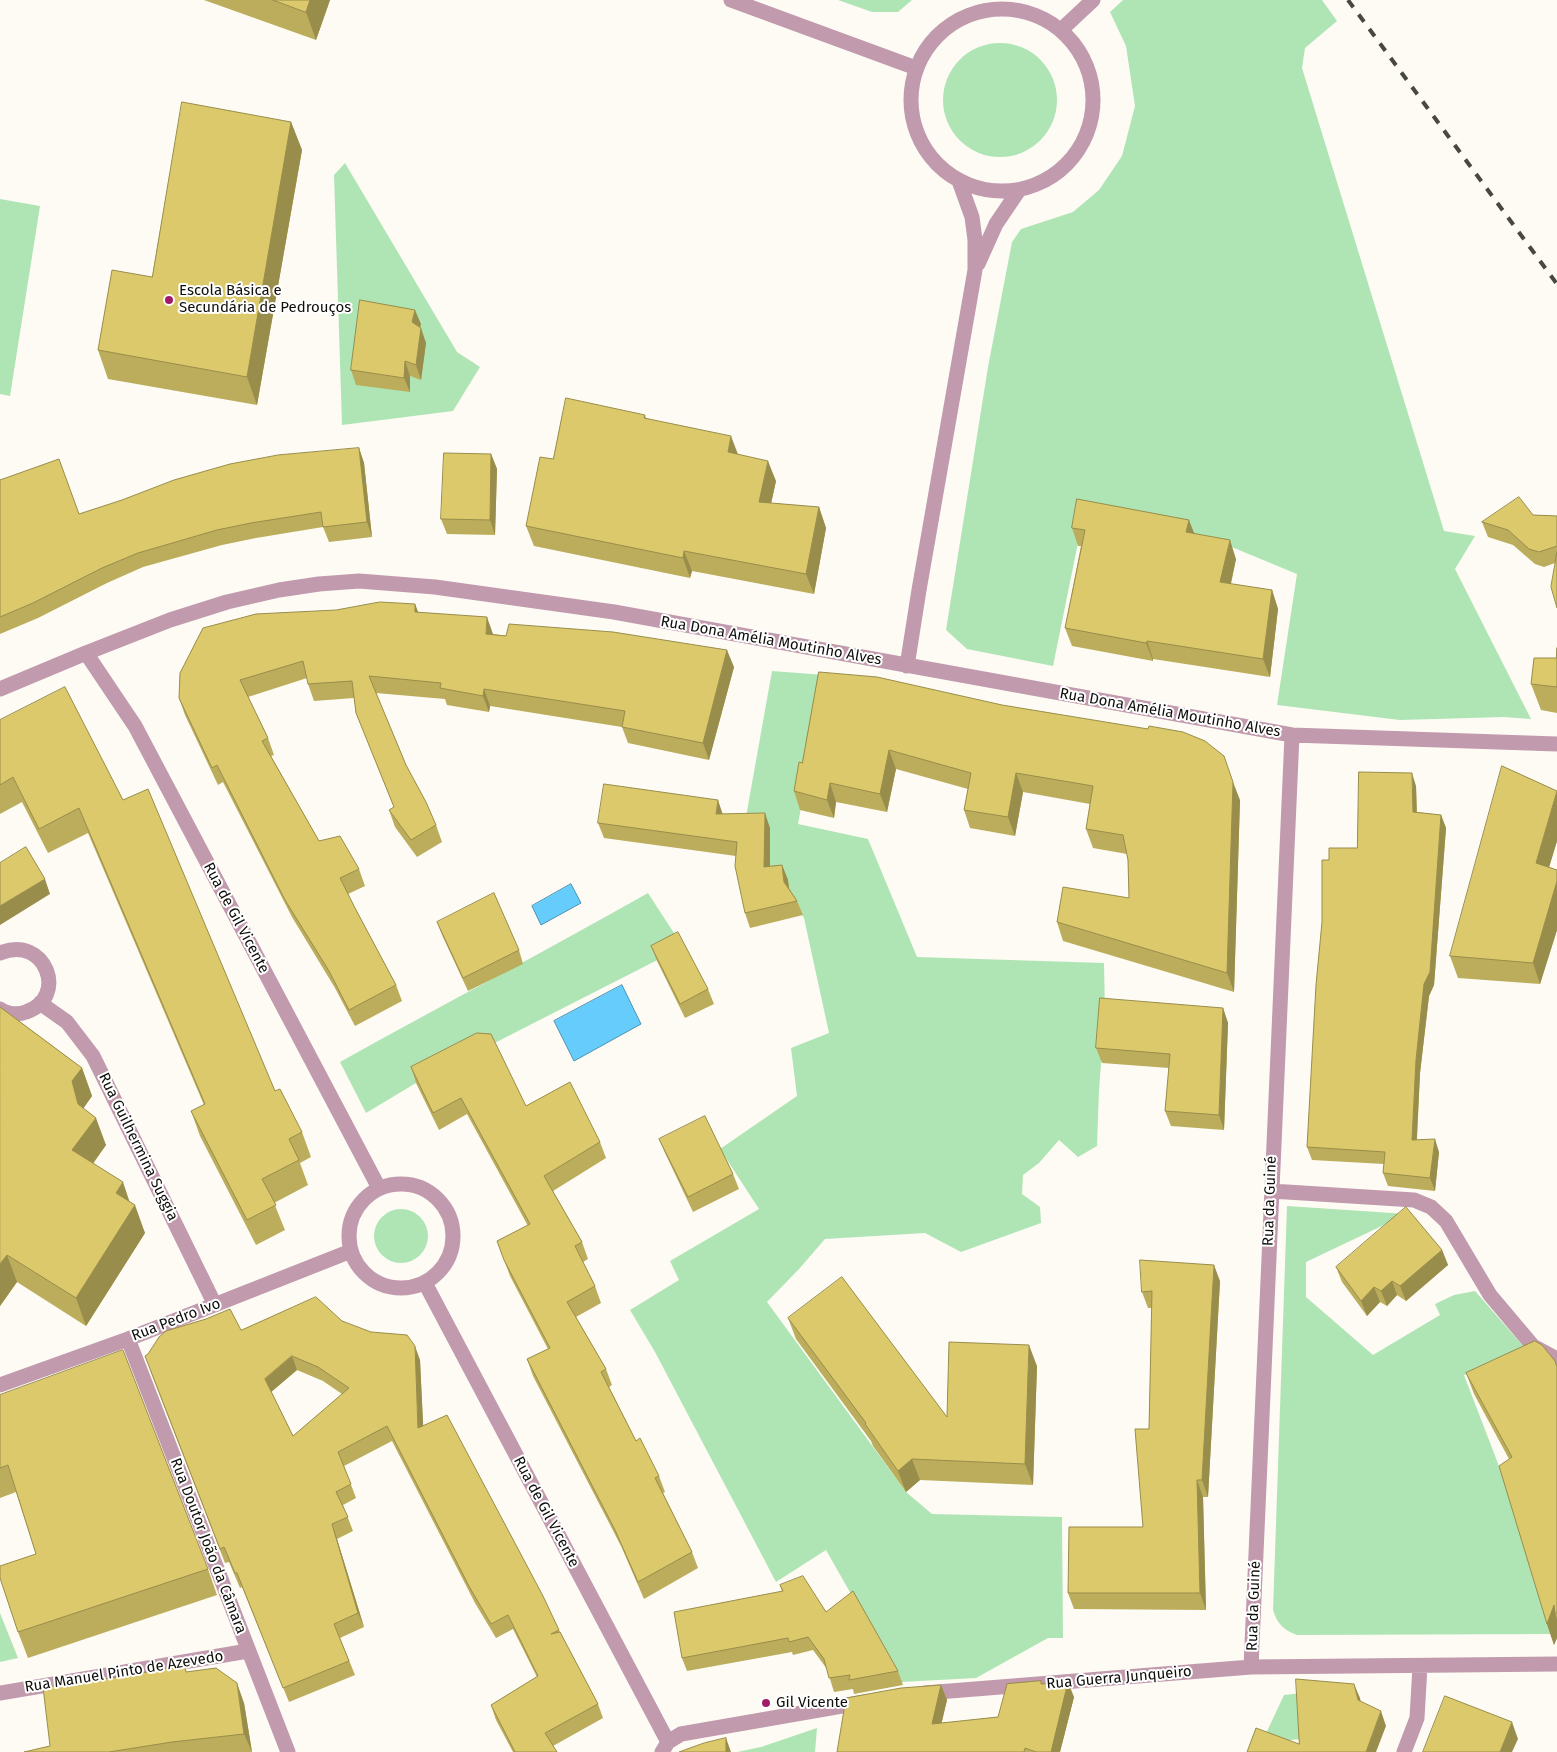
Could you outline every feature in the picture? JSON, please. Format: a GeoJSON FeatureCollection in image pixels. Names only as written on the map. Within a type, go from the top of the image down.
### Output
{"type":"FeatureCollection","features":[{"type":"Feature","properties":{"kind":"street"},"geometry":{"type":"LineString","coordinates":[[730,0],[916,68]]}},
{"type":"Feature","properties":{"kind":"street"},"geometry":{"type":"LineString","coordinates":[[1061,30],[1092,0]]}},
{"type":"Feature","properties":{"kind":"street"},"geometry":{"type":"LineString","coordinates":[[1008,8],[1037,15],[1061,30],[1080,52],[1091,80],[1093,109],[1086,137],[1070,162],[1047,180],[1020,190],[988,191],[959,181],[938,165],[922,144],[913,120],[911,94],[916,68],[931,42],[952,23],[979,11],[1008,8]]}},
{"type":"Feature","properties":{"kind":"street"},"geometry":{"type":"LineString","coordinates":[[959,181],[972,217],[976,270]]}},
{"type":"Feature","properties":{"kind":"street"},"geometry":{"type":"LineString","coordinates":[[907,666],[976,270],[983,249],[996,224],[1020,190]]}},
{"type":"Feature","properties":{"kind":"street","name":"Rua Dona Amélia Moutinho Alves"},"geometry":{"type":"LineString","coordinates":[[0,690],[170,620],[227,602],[279,590],[359,581],[435,587],[614,612],[1292,735],[1557,744]]}},
{"type":"Feature","properties":{"kind":"street","name":"Rua de Gil Vicente"},"geometry":{"type":"LineString","coordinates":[[86,653],[135,726],[379,1188]]}},
{"type":"Feature","properties":{"kind":"street","name":"Rua da Guiné"},"geometry":{"type":"LineString","coordinates":[[1251,1667],[1292,735]]}},
{"type":"Feature","properties":{"kind":"street"},"geometry":{"type":"LineString","coordinates":[[0,954],[12,949],[23,949],[34,954],[42,961],[47,971],[49,982],[47,993],[33,1010],[13,1014],[0,1009]]}},
{"type":"Feature","properties":{"kind":"street","name":"Rua Guilhermina Suggia"},"geometry":{"type":"LineString","coordinates":[[40,1003],[67,1022],[93,1056],[215,1305]]}},
{"type":"Feature","properties":{"kind":"street"},"geometry":{"type":"LineString","coordinates":[[395,1183],[411,1184],[426,1189],[439,1199],[449,1213],[453,1229],[453,1245],[448,1261],[438,1274],[424,1283],[410,1288],[395,1288],[380,1284],[367,1276],[357,1265],[351,1251],[348,1236],[350,1222],[357,1207],[366,1196],[379,1188],[395,1183]]}},
{"type":"Feature","properties":{"kind":"street"},"geometry":{"type":"LineString","coordinates":[[1271,1191],[1414,1200],[1431,1207],[1446,1221],[1490,1295],[1533,1346],[1557,1359]]}},
{"type":"Feature","properties":{"kind":"street","name":"Rua Pedro Ivo"},"geometry":{"type":"LineString","coordinates":[[0,1385],[128,1339],[351,1251]]}},
{"type":"Feature","properties":{"kind":"street","name":"Rua de Gil Vicente"},"geometry":{"type":"LineString","coordinates":[[424,1283],[665,1747]]}},
{"type":"Feature","properties":{"kind":"street","name":"Rua Doutor João da Câmara"},"geometry":{"type":"LineString","coordinates":[[128,1339],[288,1752]]}},
{"type":"Feature","properties":{"kind":"street","name":"Rua Manuel Pinto de Azevedo"},"geometry":{"type":"LineString","coordinates":[[0,1693],[248,1651]]}},
{"type":"Feature","properties":{"kind":"street","name":"Rua Guerra Junqueiro"},"geometry":{"type":"LineString","coordinates":[[914,1694],[1251,1667],[1557,1664]]}},
{"type":"Feature","properties":{"kind":"street"},"geometry":{"type":"LineString","coordinates":[[1404,1752],[1418,1718],[1420,1666]]}},
{"type":"Feature","properties":{"kind":"street"},"geometry":{"type":"LineString","coordinates":[[665,1747],[680,1734],[728,1727],[877,1699]]}},
{"type":"Feature","properties":{"kind":"green space"},"geometry":{"type":"Polygon","coordinates":[[[838,0],[912,0],[898,12],[872,12],[838,0]]]}},
{"type":"Feature","properties":{"kind":"green space"},"geometry":{"type":"Polygon","coordinates":[[[1123,0],[1322,0],[1337,21],[1305,48],[1302,68],[1444,531],[1475,536],[1455,569],[1531,719],[1504,717],[1400,720],[1277,705],[1297,574],[1205,536],[1083,518],[1053,666],[967,649],[946,630],[988,367],[1012,242],[1021,229],[1073,212],[1099,190],[1122,156],[1135,106],[1126,46],[1110,12],[1123,0]]]}},
{"type":"Feature","properties":{"kind":"green space"},"geometry":{"type":"Polygon","coordinates":[[[1000,43],[1022,48],[1040,60],[1052,78],[1057,100],[1052,122],[1040,140],[1022,152],[1000,157],[978,152],[960,140],[948,122],[943,100],[948,78],[960,60],[978,48],[1000,43]]]}},
{"type":"Feature","properties":{"kind":"green space"},"geometry":{"type":"Polygon","coordinates":[[[345,163],[457,352],[480,367],[453,411],[342,425],[334,175],[345,163]],[[365,315],[410,392],[410,376],[421,379],[365,315]]]}},
{"type":"Feature","properties":{"kind":"green space"},"geometry":{"type":"Polygon","coordinates":[[[0,199],[40,206],[10,396],[0,394],[0,199]]]}},
{"type":"Feature","properties":{"kind":"green space"},"geometry":{"type":"Polygon","coordinates":[[[772,671],[825,675],[798,824],[868,839],[917,957],[1104,963],[1105,1013],[1097,1146],[1078,1157],[1059,1140],[1039,1163],[1023,1175],[1022,1194],[1040,1207],[1041,1223],[961,1252],[925,1233],[825,1239],[767,1302],[906,1492],[932,1514],[1062,1517],[1063,1638],[1048,1638],[976,1678],[901,1682],[826,1550],[776,1582],[655,1352],[630,1310],[679,1280],[670,1261],[759,1209],[720,1149],[797,1096],[791,1048],[829,1033],[804,918],[790,897],[770,881],[744,828],[772,671]]]}},
{"type":"Feature","properties":{"kind":"green space"},"geometry":{"type":"Polygon","coordinates":[[[648,893],[683,947],[416,1083],[366,1113],[340,1062],[648,893]]]}},
{"type":"Feature","properties":{"kind":"green space"},"geometry":{"type":"Polygon","coordinates":[[[1287,1206],[1407,1214],[1306,1262],[1306,1297],[1373,1355],[1440,1315],[1435,1304],[1454,1295],[1475,1291],[1524,1347],[1464,1375],[1507,1487],[1551,1634],[1297,1635],[1284,1628],[1276,1619],[1273,1610],[1287,1206]]]}},
{"type":"Feature","properties":{"kind":"green space"},"geometry":{"type":"Polygon","coordinates":[[[396,1209],[406,1209],[416,1213],[424,1221],[428,1236],[424,1251],[416,1259],[406,1263],[396,1263],[386,1259],[378,1251],[374,1241],[374,1231],[378,1221],[386,1213],[396,1209]]]}},
{"type":"Feature","properties":{"kind":"green space"},"geometry":{"type":"Polygon","coordinates":[[[0,1613],[18,1658],[0,1662],[0,1613]]]}},
{"type":"Feature","properties":{"kind":"green space"},"geometry":{"type":"Polygon","coordinates":[[[1302,1693],[1303,1739],[1262,1742],[1284,1695],[1302,1693]]]}},
{"type":"Feature","properties":{"kind":"green space"},"geometry":{"type":"Polygon","coordinates":[[[817,1728],[815,1752],[737,1752],[761,1747],[817,1728]]]}},
{"type":"Feature","properties":{"kind":"water"},"geometry":{"type":"Polygon","coordinates":[[[571,884],[581,903],[541,925],[532,906],[571,884]]]}},
{"type":"Feature","properties":{"kind":"water"},"geometry":{"type":"Polygon","coordinates":[[[622,985],[641,1024],[574,1061],[554,1021],[622,985]]]}},
{"type":"Feature","properties":{"kind":"building"},"geometry":{"type":"Polygon","coordinates":[[[273,0],[310,0],[306,12],[273,0]]]}},
{"type":"Feature","properties":{"kind":"building"},"geometry":{"type":"Polygon","coordinates":[[[182,102],[291,122],[247,377],[98,350],[112,270],[152,277],[182,102]]]}},
{"type":"Feature","properties":{"kind":"building"},"geometry":{"type":"Polygon","coordinates":[[[360,300],[415,310],[412,322],[421,328],[416,365],[405,361],[404,378],[351,370],[360,300]]]}},
{"type":"Feature","properties":{"kind":"building"},"geometry":{"type":"Polygon","coordinates":[[[566,398],[645,415],[644,418],[731,436],[728,452],[768,461],[759,502],[819,507],[806,574],[684,551],[683,558],[526,526],[540,457],[553,459],[566,398]]]}},
{"type":"Feature","properties":{"kind":"building"},"geometry":{"type":"Polygon","coordinates":[[[359,448],[367,522],[323,527],[321,512],[217,530],[138,553],[102,568],[33,603],[0,617],[0,480],[59,459],[79,514],[174,480],[230,464],[278,455],[359,448]]]}},
{"type":"Feature","properties":{"kind":"building"},"geometry":{"type":"Polygon","coordinates":[[[444,453],[491,454],[490,520],[441,519],[444,453]]]}},
{"type":"Feature","properties":{"kind":"building"},"geometry":{"type":"Polygon","coordinates":[[[1519,497],[1533,515],[1557,516],[1557,546],[1539,552],[1529,549],[1508,530],[1482,522],[1519,497]]]}},
{"type":"Feature","properties":{"kind":"building"},"geometry":{"type":"Polygon","coordinates":[[[1077,499],[1189,520],[1186,532],[1230,540],[1220,582],[1272,590],[1263,659],[1147,641],[1146,643],[1065,628],[1085,530],[1072,528],[1077,499]]]}},
{"type":"Feature","properties":{"kind":"building"},"geometry":{"type":"Polygon","coordinates":[[[1557,552],[1557,608],[1551,587],[1557,552]]]}},
{"type":"Feature","properties":{"kind":"building"},"geometry":{"type":"Polygon","coordinates":[[[380,602],[415,604],[415,612],[487,617],[486,634],[506,636],[509,624],[613,632],[727,650],[703,743],[622,727],[625,711],[484,689],[483,696],[440,688],[441,683],[369,676],[406,765],[436,825],[411,840],[389,810],[394,807],[356,713],[352,681],[308,684],[303,661],[240,680],[268,738],[262,741],[319,841],[340,836],[359,869],[340,878],[396,985],[349,1010],[329,971],[285,900],[217,765],[212,768],[179,698],[180,673],[203,628],[256,614],[336,610],[380,602]]]}},
{"type":"Feature","properties":{"kind":"building"},"geometry":{"type":"Polygon","coordinates":[[[1557,648],[1557,687],[1531,684],[1534,658],[1556,658],[1557,648]]]}},
{"type":"Feature","properties":{"kind":"building"},"geometry":{"type":"Polygon","coordinates":[[[819,672],[877,677],[1002,705],[1148,729],[1149,726],[1183,732],[1205,741],[1224,756],[1233,782],[1227,973],[1057,922],[1063,887],[1129,898],[1128,860],[1123,835],[1086,829],[1093,786],[1016,773],[1008,817],[964,810],[971,773],[889,750],[880,794],[830,783],[827,800],[794,791],[799,762],[802,763],[819,672]]]}},
{"type":"Feature","properties":{"kind":"building"},"geometry":{"type":"Polygon","coordinates":[[[65,687],[123,800],[148,789],[275,1091],[280,1089],[302,1132],[289,1139],[299,1160],[262,1179],[276,1205],[247,1220],[191,1111],[205,1104],[79,808],[39,829],[13,777],[0,785],[0,720],[65,687]]]}},
{"type":"Feature","properties":{"kind":"building"},"geometry":{"type":"Polygon","coordinates":[[[1502,766],[1557,791],[1536,863],[1557,870],[1557,881],[1533,963],[1450,956],[1502,766]]]}},
{"type":"Feature","properties":{"kind":"building"},"geometry":{"type":"Polygon","coordinates":[[[1359,772],[1412,773],[1413,812],[1441,815],[1430,972],[1424,984],[1416,1060],[1412,1140],[1435,1139],[1430,1178],[1383,1173],[1385,1152],[1307,1147],[1316,985],[1322,922],[1322,860],[1329,860],[1329,848],[1357,848],[1359,772]]]}},
{"type":"Feature","properties":{"kind":"building"},"geometry":{"type":"Polygon","coordinates":[[[604,784],[718,800],[716,814],[765,813],[764,867],[782,865],[784,882],[797,901],[745,913],[735,866],[737,842],[598,823],[604,784]]]}},
{"type":"Feature","properties":{"kind":"building"},"geometry":{"type":"Polygon","coordinates":[[[26,847],[45,879],[0,906],[0,863],[26,847]]]}},
{"type":"Feature","properties":{"kind":"building"},"geometry":{"type":"Polygon","coordinates":[[[494,893],[519,950],[463,978],[437,922],[494,893]]]}},
{"type":"Feature","properties":{"kind":"building"},"geometry":{"type":"Polygon","coordinates":[[[678,932],[708,989],[680,1004],[651,946],[678,932]]]}},
{"type":"Feature","properties":{"kind":"building"},"geometry":{"type":"Polygon","coordinates":[[[1100,998],[1223,1008],[1219,1115],[1165,1111],[1170,1054],[1096,1048],[1100,998]]]}},
{"type":"Feature","properties":{"kind":"building"},"geometry":{"type":"Polygon","coordinates":[[[0,1007],[82,1068],[72,1081],[78,1104],[96,1118],[72,1150],[123,1182],[116,1193],[135,1205],[76,1298],[7,1255],[0,1264],[0,1007]]]}},
{"type":"Feature","properties":{"kind":"building"},"geometry":{"type":"Polygon","coordinates":[[[477,1033],[491,1034],[526,1106],[570,1082],[600,1142],[544,1176],[582,1242],[575,1246],[595,1286],[567,1302],[606,1369],[601,1372],[636,1441],[640,1438],[659,1476],[655,1478],[692,1552],[638,1582],[615,1530],[527,1359],[550,1348],[504,1260],[497,1241],[530,1224],[461,1098],[433,1113],[411,1067],[477,1033]]]}},
{"type":"Feature","properties":{"kind":"building"},"geometry":{"type":"Polygon","coordinates":[[[705,1116],[733,1174],[688,1197],[659,1139],[705,1116]]]}},
{"type":"Feature","properties":{"kind":"building"},"geometry":{"type":"Polygon","coordinates":[[[1406,1207],[1442,1250],[1400,1286],[1392,1281],[1381,1291],[1374,1287],[1361,1301],[1336,1267],[1406,1207]]]}},
{"type":"Feature","properties":{"kind":"building"},"geometry":{"type":"Polygon","coordinates":[[[1140,1260],[1214,1265],[1202,1480],[1197,1480],[1200,1593],[1068,1593],[1069,1527],[1143,1527],[1135,1429],[1149,1429],[1152,1291],[1142,1292],[1140,1260]]]}},
{"type":"Feature","properties":{"kind":"building"},"geometry":{"type":"Polygon","coordinates":[[[842,1277],[947,1417],[949,1342],[1029,1345],[1025,1464],[912,1459],[898,1471],[866,1423],[788,1318],[842,1277]]]}},
{"type":"Feature","properties":{"kind":"building"},"geometry":{"type":"Polygon","coordinates":[[[316,1297],[342,1321],[371,1332],[407,1335],[415,1346],[418,1428],[447,1415],[543,1596],[559,1630],[551,1634],[560,1632],[598,1704],[545,1733],[557,1752],[515,1752],[491,1705],[538,1676],[508,1615],[491,1624],[470,1588],[387,1426],[338,1452],[351,1484],[336,1492],[348,1517],[332,1524],[358,1613],[334,1624],[349,1661],[283,1688],[237,1573],[235,1573],[224,1547],[220,1549],[145,1356],[159,1337],[166,1331],[206,1319],[230,1309],[241,1330],[316,1297]],[[292,1356],[265,1379],[293,1436],[349,1388],[318,1367],[292,1356]]]}},
{"type":"Feature","properties":{"kind":"building"},"geometry":{"type":"Polygon","coordinates":[[[1535,1341],[1542,1345],[1555,1361],[1557,1367],[1557,1613],[1555,1613],[1554,1605],[1547,1624],[1499,1466],[1512,1457],[1466,1373],[1535,1341]]]}},
{"type":"Feature","properties":{"kind":"building"},"geometry":{"type":"Polygon","coordinates":[[[123,1350],[208,1569],[18,1632],[0,1578],[0,1566],[36,1554],[8,1465],[0,1468],[0,1395],[123,1350]]]}},
{"type":"Feature","properties":{"kind":"building"},"geometry":{"type":"Polygon","coordinates":[[[803,1576],[826,1612],[853,1591],[898,1671],[849,1680],[850,1675],[829,1678],[824,1659],[808,1637],[789,1642],[788,1638],[682,1658],[674,1612],[783,1591],[780,1585],[803,1576]]]}},
{"type":"Feature","properties":{"kind":"building"},"geometry":{"type":"Polygon","coordinates":[[[185,1666],[186,1672],[216,1668],[237,1683],[244,1734],[172,1742],[109,1752],[24,1752],[50,1746],[43,1687],[81,1683],[185,1666]]]}},
{"type":"Feature","properties":{"kind":"building"},"geometry":{"type":"Polygon","coordinates":[[[1296,1679],[1354,1684],[1358,1700],[1381,1711],[1366,1752],[1247,1752],[1256,1728],[1299,1744],[1296,1679]]]}},
{"type":"Feature","properties":{"kind":"building"},"geometry":{"type":"Polygon","coordinates":[[[1041,1681],[1041,1684],[1068,1682],[1051,1752],[1036,1752],[1025,1748],[1024,1752],[837,1752],[846,1698],[901,1688],[941,1685],[932,1724],[998,1717],[1007,1684],[1041,1681]]]}},
{"type":"Feature","properties":{"kind":"building"},"geometry":{"type":"Polygon","coordinates":[[[1445,1696],[1512,1722],[1500,1752],[1423,1752],[1445,1696]]]}},
{"type":"Feature","properties":{"kind":"building"},"geometry":{"type":"Polygon","coordinates":[[[726,1738],[726,1752],[679,1752],[704,1743],[726,1738]]]}},
{"type":"Feature","properties":{"kind":"railway"},"geometry":{"type":"LineString","coordinates":[[1348,0],[1557,284]]}},
{"type":"Feature","properties":{"kind":"place","name":"Escola Básica e Secundária de Pedrouços"},"geometry":{"type":"Point","coordinates":[169,300]}},
{"type":"Feature","properties":{"kind":"place","name":"Gil Vicente"},"geometry":{"type":"Point","coordinates":[766,1703]}}]}
